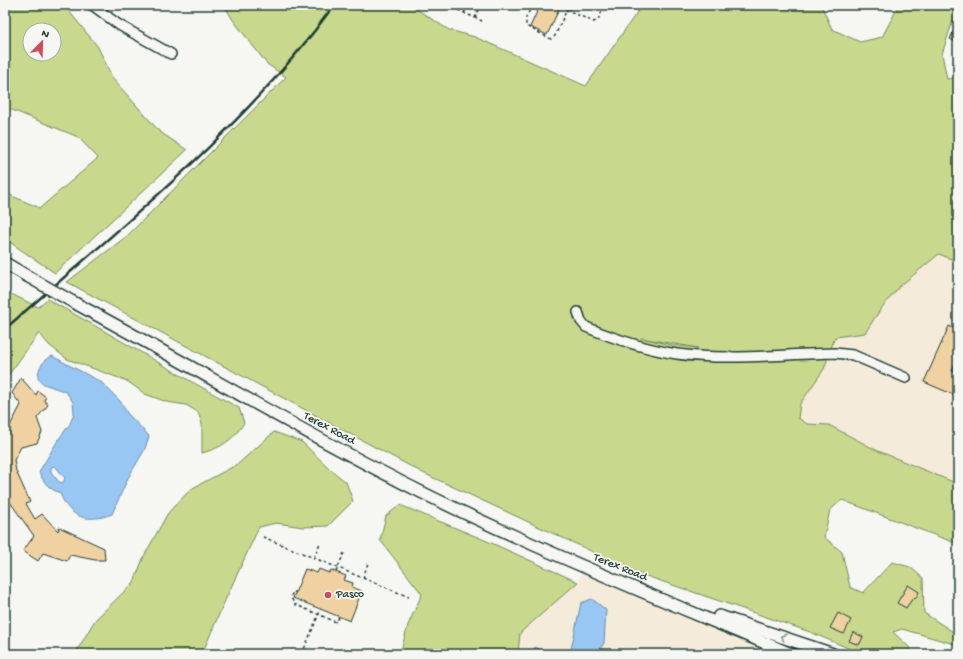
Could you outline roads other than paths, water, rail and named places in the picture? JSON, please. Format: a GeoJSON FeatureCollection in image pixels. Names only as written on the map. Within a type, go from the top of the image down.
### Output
{"type":"FeatureCollection","features":[{"type":"Feature","properties":{"kind":"main road","name":"Terex Road"},"geometry":{"type":"LineString","coordinates":[[5,264],[384,473],[495,528],[592,571],[791,654]]}},
{"type":"Feature","properties":{"kind":"main road","name":"Terex Road"},"geometry":{"type":"LineString","coordinates":[[651,595],[834,654]]}},
{"type":"Feature","properties":{"kind":"street"},"geometry":{"type":"LineString","coordinates":[[92,5],[114,22],[171,54]]}},
{"type":"Feature","properties":{"kind":"street"},"geometry":{"type":"LineString","coordinates":[[578,312],[581,321],[586,327],[642,347],[663,351],[720,357],[827,353],[847,354],[859,357],[906,378]]}},
{"type":"Feature","properties":{"kind":"water"},"geometry":{"type":"Polygon","coordinates":[[[52,356],[101,382],[121,402],[127,413],[149,436],[145,449],[128,478],[112,514],[104,517],[88,518],[81,517],[74,513],[64,502],[60,493],[47,485],[39,472],[58,440],[70,424],[74,413],[73,402],[66,392],[44,384],[38,379],[40,368],[52,356]],[[55,466],[51,467],[51,472],[59,482],[63,483],[65,478],[55,466]]]}},
{"type":"Feature","properties":{"kind":"water"},"geometry":{"type":"Polygon","coordinates":[[[592,599],[606,610],[604,643],[597,654],[570,654],[581,603],[592,599]]]}},
{"type":"Feature","properties":{"kind":"water"},"geometry":{"type":"Polygon","coordinates":[[[535,647],[549,654],[532,654],[535,647]]]}},
{"type":"Feature","properties":{"kind":"railway"},"geometry":{"type":"LineString","coordinates":[[5,329],[135,215],[220,136],[261,94],[299,51],[334,5]]}},
{"type":"Feature","properties":{"kind":"place","name":"Pasco"},"geometry":{"type":"Point","coordinates":[328,595]}}]}
